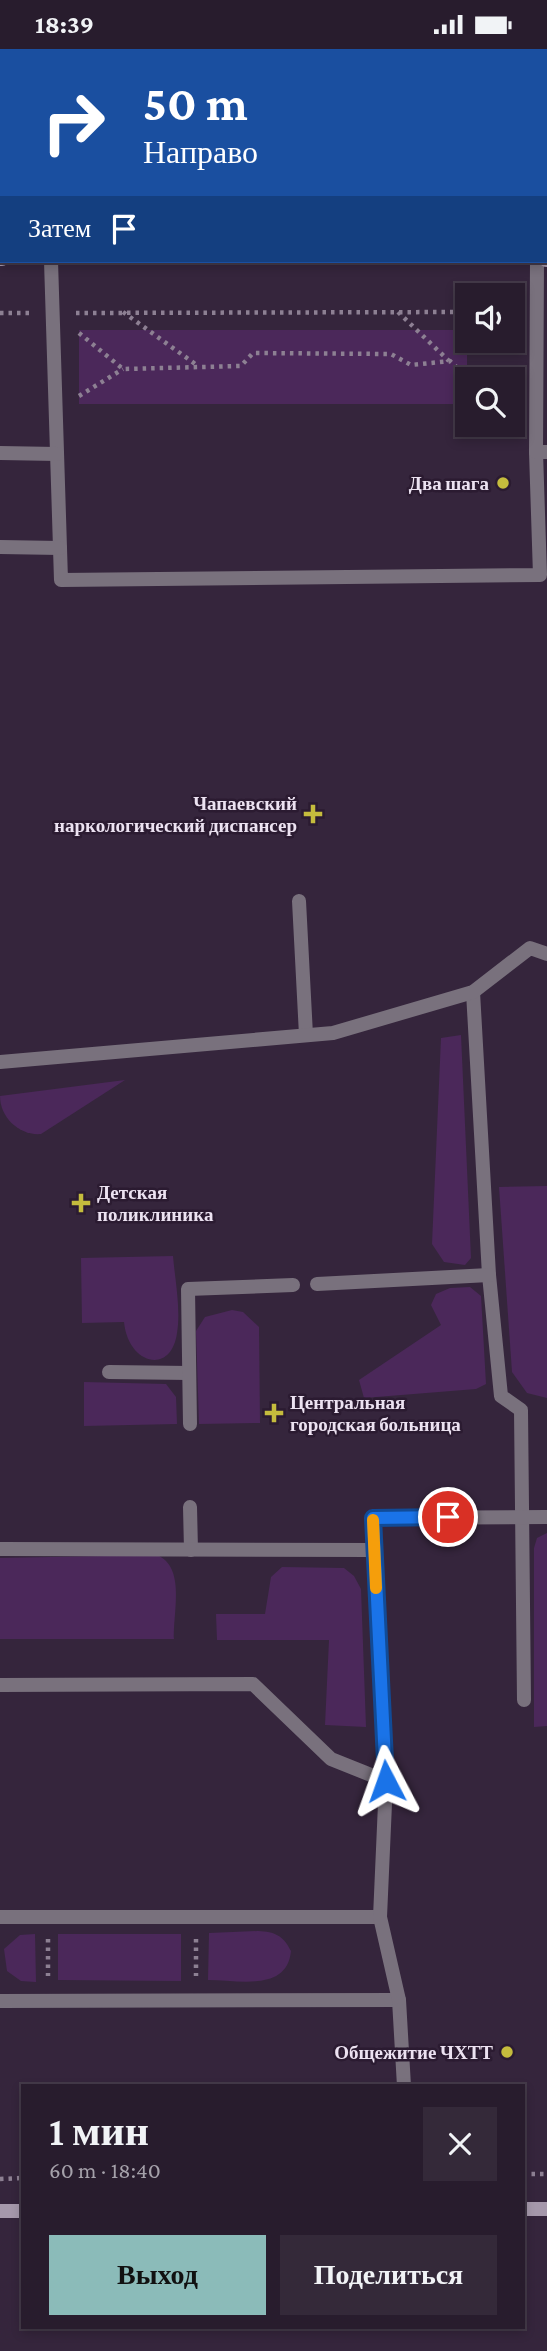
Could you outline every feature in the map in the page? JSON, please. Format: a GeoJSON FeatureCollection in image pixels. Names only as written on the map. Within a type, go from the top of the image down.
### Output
{"type":"FeatureCollection","features":[{"type":"Feature","properties":{"kind":"main road"},"geometry":{"type":"LineString","coordinates":[[525,2209],[547,2209]]}},
{"type":"Feature","properties":{"kind":"main road"},"geometry":{"type":"LineString","coordinates":[[0,2211],[21,2211]]}},
{"type":"Feature","properties":{"kind":"lane"},"geometry":{"type":"LineString","coordinates":[[51,263],[61,580],[540,575],[541,452],[537,263]]}},
{"type":"Feature","properties":{"kind":"lane"},"geometry":{"type":"LineString","coordinates":[[0,453],[57,454]]}},
{"type":"Feature","properties":{"kind":"lane"},"geometry":{"type":"LineString","coordinates":[[0,547],[60,548]]}},
{"type":"Feature","properties":{"kind":"lane"},"geometry":{"type":"LineString","coordinates":[[299,901],[306,1035]]}},
{"type":"Feature","properties":{"kind":"lane"},"geometry":{"type":"LineString","coordinates":[[0,1062],[333,1033],[473,992],[530,948],[547,954]]}},
{"type":"Feature","properties":{"kind":"lane"},"geometry":{"type":"LineString","coordinates":[[473,992],[489,1275],[501,1396],[521,1410],[524,1700]]}},
{"type":"Feature","properties":{"kind":"lane"},"geometry":{"type":"LineString","coordinates":[[317,1284],[489,1275]]}},
{"type":"Feature","properties":{"kind":"lane"},"geometry":{"type":"LineString","coordinates":[[190,1424],[188,1289],[293,1285]]}},
{"type":"Feature","properties":{"kind":"lane"},"geometry":{"type":"LineString","coordinates":[[109,1372],[189,1373]]}},
{"type":"Feature","properties":{"kind":"lane"},"geometry":{"type":"LineString","coordinates":[[190,1507],[191,1550]]}},
{"type":"Feature","properties":{"kind":"lane"},"geometry":{"type":"LineString","coordinates":[[404,2084],[399,2000],[380,1917],[386,1781],[373,1518],[547,1517]]}},
{"type":"Feature","properties":{"kind":"lane"},"geometry":{"type":"LineString","coordinates":[[1,1549],[374,1550]]}},
{"type":"Feature","properties":{"kind":"lane"},"geometry":{"type":"LineString","coordinates":[[0,1685],[253,1684],[331,1759],[386,1781]]}},
{"type":"Feature","properties":{"kind":"lane"},"geometry":{"type":"LineString","coordinates":[[0,1917],[380,1917]]}},
{"type":"Feature","properties":{"kind":"lane"},"geometry":{"type":"LineString","coordinates":[[0,2001],[399,2000]]}},
{"type":"Feature","properties":{"kind":"path"},"geometry":{"type":"LineString","coordinates":[[123,312],[199,367]]}},
{"type":"Feature","properties":{"kind":"path"},"geometry":{"type":"LineString","coordinates":[[0,313],[455,312]]}},
{"type":"Feature","properties":{"kind":"path"},"geometry":{"type":"LineString","coordinates":[[53,313],[123,369]]}},
{"type":"Feature","properties":{"kind":"path"},"geometry":{"type":"LineString","coordinates":[[398,313],[456,367]]}},
{"type":"Feature","properties":{"kind":"path"},"geometry":{"type":"LineString","coordinates":[[56,410],[123,369],[241,366],[253,353],[391,354],[411,365],[450,361]]}},
{"type":"Feature","properties":{"kind":"path"},"geometry":{"type":"LineString","coordinates":[[48,1917],[48,2001]]}},
{"type":"Feature","properties":{"kind":"path"},"geometry":{"type":"LineString","coordinates":[[196,1917],[196,2000]]}},
{"type":"Feature","properties":{"kind":"path"},"geometry":{"type":"LineString","coordinates":[[525,2174],[547,2175]]}},
{"type":"Feature","properties":{"kind":"path"},"geometry":{"type":"LineString","coordinates":[[0,2179],[21,2178]]}},
{"type":"Feature","properties":{"kind":"shaded area"},"geometry":{"type":"Polygon","coordinates":[[[79,330],[455,330],[455,353],[467,353],[467,367],[455,367],[455,404],[79,404],[79,330]]]}},
{"type":"Feature","properties":{"kind":"shaded area"},"geometry":{"type":"Polygon","coordinates":[[[461,1035],[471,1258],[465,1265],[444,1262],[432,1244],[441,1038],[461,1035]]]}},
{"type":"Feature","properties":{"kind":"shaded area"},"geometry":{"type":"Polygon","coordinates":[[[125,1080],[41,1134],[19,1129],[7,1118],[1,1104],[0,1096],[125,1080]]]}},
{"type":"Feature","properties":{"kind":"shaded area"},"geometry":{"type":"Polygon","coordinates":[[[547,1186],[547,1398],[527,1393],[512,1372],[499,1187],[547,1186]]]}},
{"type":"Feature","properties":{"kind":"shaded area"},"geometry":{"type":"Polygon","coordinates":[[[173,1256],[178,1324],[173,1347],[167,1355],[150,1359],[141,1355],[127,1336],[124,1322],[82,1323],[81,1258],[173,1256]]]}},
{"type":"Feature","properties":{"kind":"shaded area"},"geometry":{"type":"Polygon","coordinates":[[[470,1287],[481,1296],[486,1384],[476,1389],[364,1398],[359,1380],[441,1325],[431,1305],[436,1294],[450,1288],[470,1287]]]}},
{"type":"Feature","properties":{"kind":"shaded area"},"geometry":{"type":"Polygon","coordinates":[[[232,1310],[243,1312],[259,1327],[260,1423],[199,1424],[196,1331],[205,1317],[232,1310]]]}},
{"type":"Feature","properties":{"kind":"shaded area"},"geometry":{"type":"Polygon","coordinates":[[[84,1382],[166,1384],[176,1397],[177,1424],[84,1426],[84,1382]]]}},
{"type":"Feature","properties":{"kind":"shaded area"},"geometry":{"type":"Polygon","coordinates":[[[547,1533],[547,1726],[534,1727],[534,1548],[537,1538],[547,1533]]]}},
{"type":"Feature","properties":{"kind":"shaded area"},"geometry":{"type":"Polygon","coordinates":[[[157,1555],[166,1561],[175,1580],[174,1639],[0,1639],[0,1558],[157,1555]]]}},
{"type":"Feature","properties":{"kind":"shaded area"},"geometry":{"type":"Polygon","coordinates":[[[282,1567],[344,1568],[354,1576],[361,1589],[366,1727],[325,1725],[329,1640],[217,1640],[216,1614],[265,1614],[271,1577],[282,1567]]]}},
{"type":"Feature","properties":{"kind":"shaded area"},"geometry":{"type":"Polygon","coordinates":[[[258,1931],[278,1935],[291,1951],[288,1964],[281,1973],[260,1981],[208,1980],[209,1933],[258,1931]]]}},
{"type":"Feature","properties":{"kind":"shaded area"},"geometry":{"type":"Polygon","coordinates":[[[35,1934],[36,1982],[21,1981],[7,1971],[4,1949],[20,1935],[35,1934]]]}},
{"type":"Feature","properties":{"kind":"shaded area"},"geometry":{"type":"Polygon","coordinates":[[[58,1934],[181,1934],[181,1981],[58,1980],[58,1934]]]}},
{"type":"Feature","properties":{"kind":"slow traffic"},"geometry":{"type":"LineString","coordinates":[[373,1520],[376,1588]]}},
{"type":"Feature","properties":{"kind":"place","name":"Два шага"},"geometry":{"type":"Point","coordinates":[503,483]}},
{"type":"Feature","properties":{"kind":"place","name":"Чапаевский наркологический диспансер"},"geometry":{"type":"Point","coordinates":[313,814]}},
{"type":"Feature","properties":{"kind":"place","name":"Детская поликлиника"},"geometry":{"type":"Point","coordinates":[81,1203]}},
{"type":"Feature","properties":{"kind":"place","name":"Центральная городская больница"},"geometry":{"type":"Point","coordinates":[274,1413]}},
{"type":"Feature","properties":{"kind":"place","name":"Общежитие ЧХТТ"},"geometry":{"type":"Point","coordinates":[507,2052]}},
{"type":"Feature","properties":{"kind":"route"},"geometry":{"type":"LineString","coordinates":[[386,1781],[373,1518],[448,1517]]}}]}
